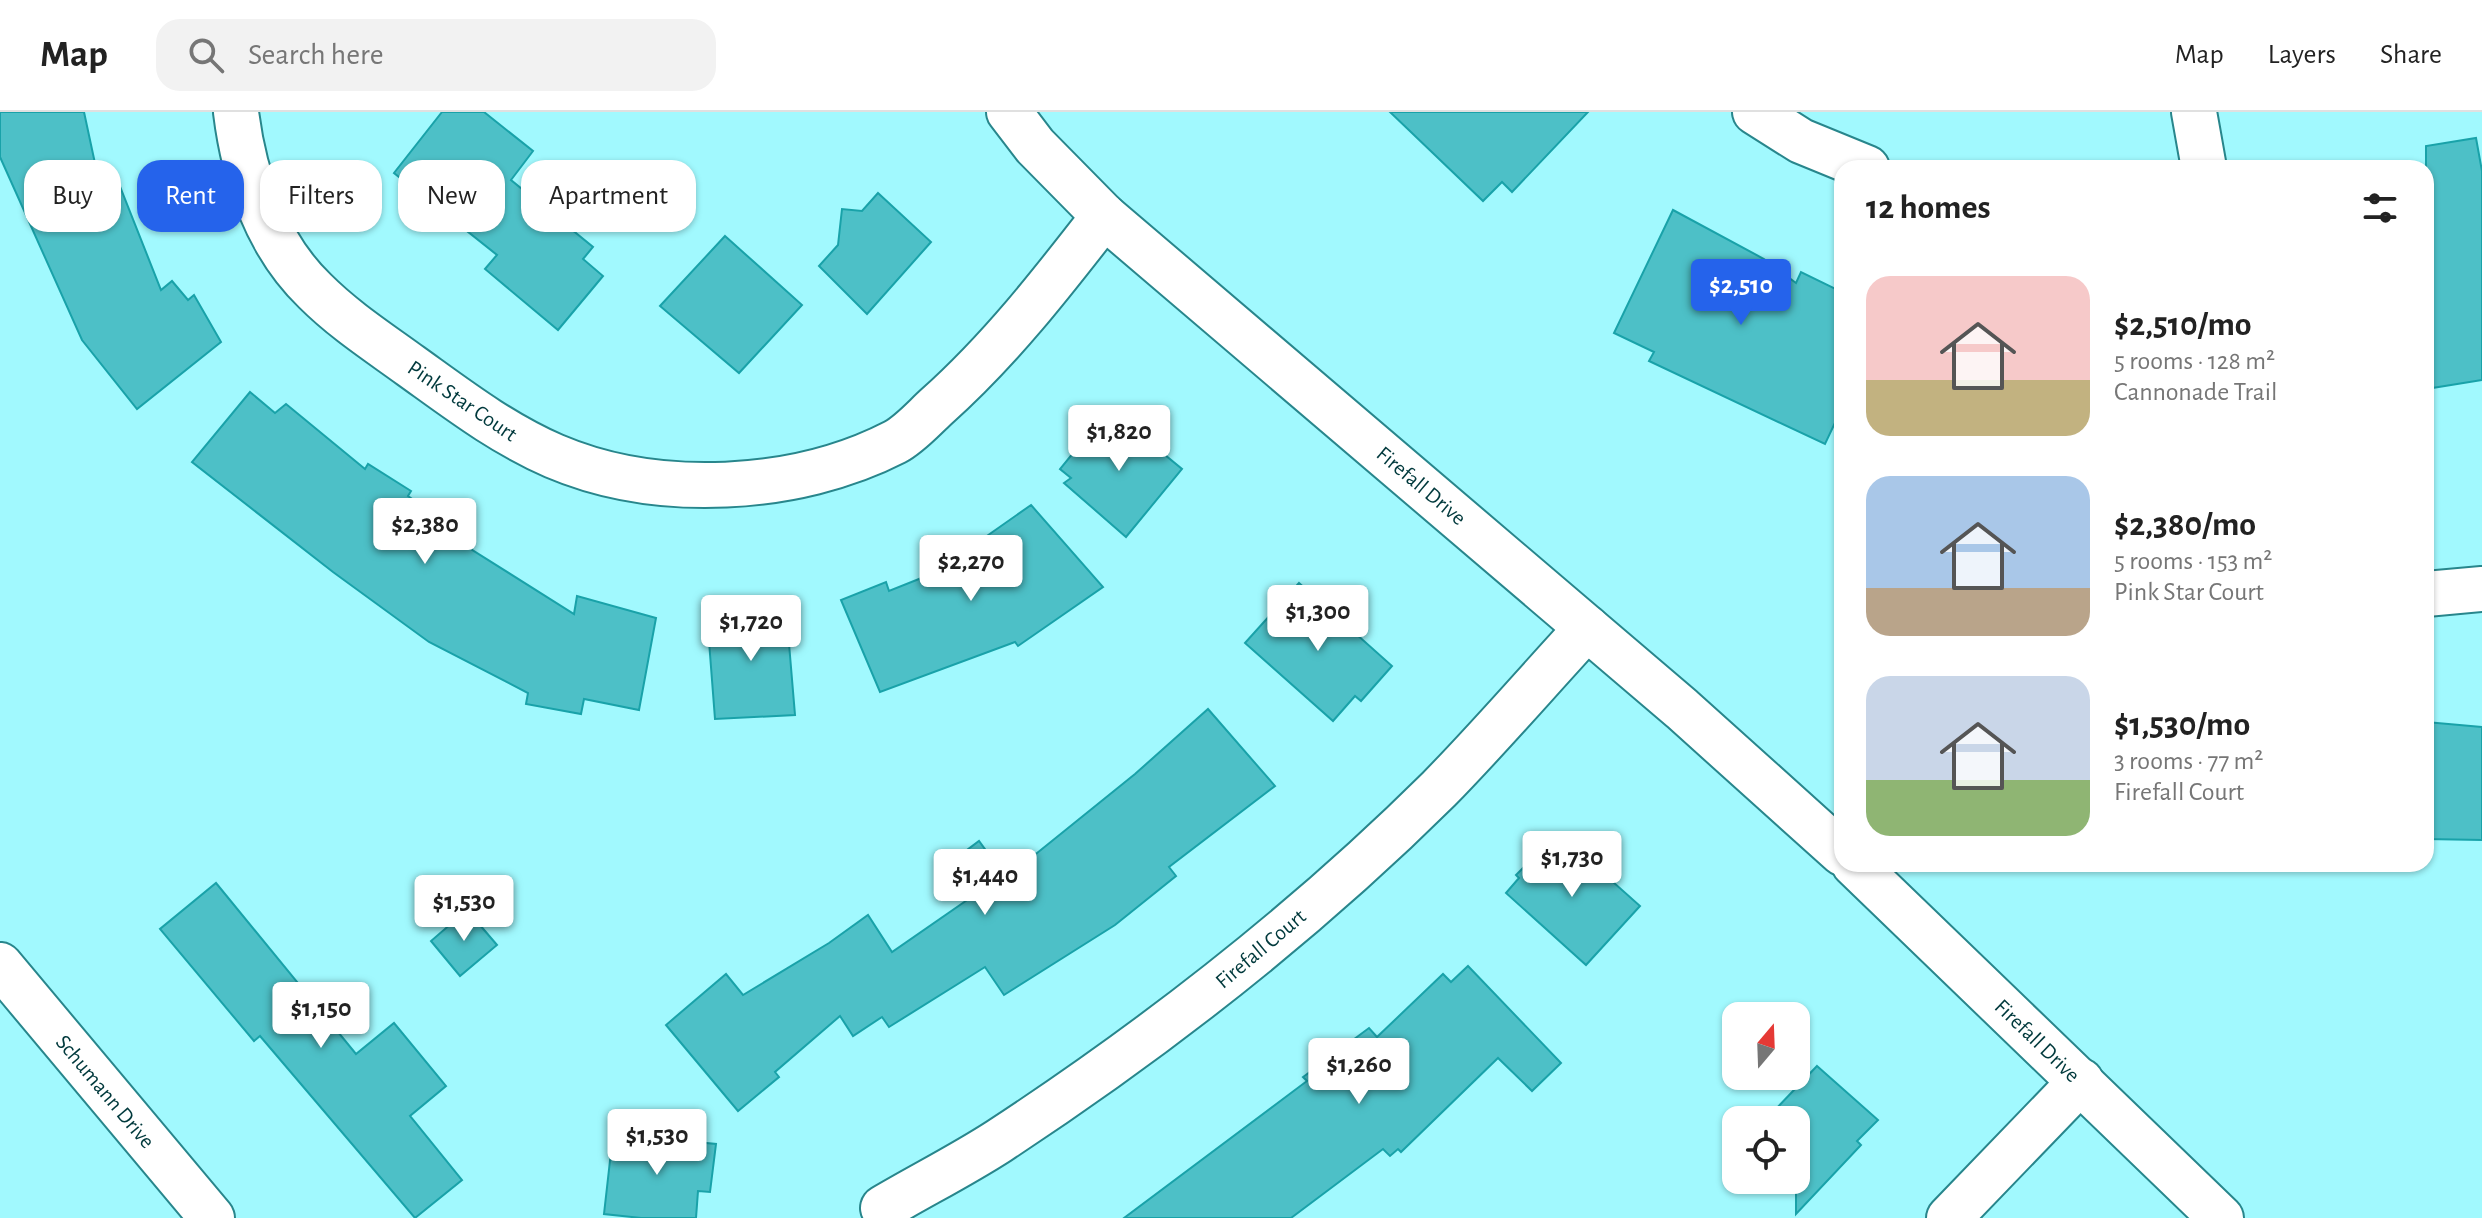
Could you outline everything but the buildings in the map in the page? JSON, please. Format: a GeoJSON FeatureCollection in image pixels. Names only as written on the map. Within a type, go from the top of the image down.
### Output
{"type":"FeatureCollection","features":[{"type":"Feature","properties":{"kind":"street","name":"Pink Star Court"},"geometry":{"type":"LineString","coordinates":[[236,112],[241,151],[255,198],[283,251],[312,289],[341,315],[492,424],[555,456],[650,482],[721,485],[777,480],[846,462],[898,441],[974,374],[1039,300],[1104,216]]}},
{"type":"Feature","properties":{"kind":"street","name":"Firefall Drive"},"geometry":{"type":"LineString","coordinates":[[1009,112],[1035,146],[1104,216],[1682,709],[1834,846]]}},
{"type":"Feature","properties":{"kind":"street"},"geometry":{"type":"LineString","coordinates":[[1755,112],[1801,141],[1847,160]]}},
{"type":"Feature","properties":{"kind":"street"},"geometry":{"type":"LineString","coordinates":[[2194,112],[2203,160]]}},
{"type":"Feature","properties":{"kind":"street"},"geometry":{"type":"LineString","coordinates":[[2434,593],[2482,589]]}},
{"type":"Feature","properties":{"kind":"street","name":"Firefall Court"},"geometry":{"type":"LineString","coordinates":[[883,1208],[996,1142],[1122,1056],[1243,964],[1441,787],[1587,628]]}},
{"type":"Feature","properties":{"kind":"street","name":"Firefall Drive"},"geometry":{"type":"LineString","coordinates":[[1862,872],[2221,1218]]}},
{"type":"Feature","properties":{"kind":"street","name":"Schumann Drive"},"geometry":{"type":"LineString","coordinates":[[0,965],[212,1218]]}},
{"type":"Feature","properties":{"kind":"street"},"geometry":{"type":"LineString","coordinates":[[1949,1218],[2081,1081]]}}]}
